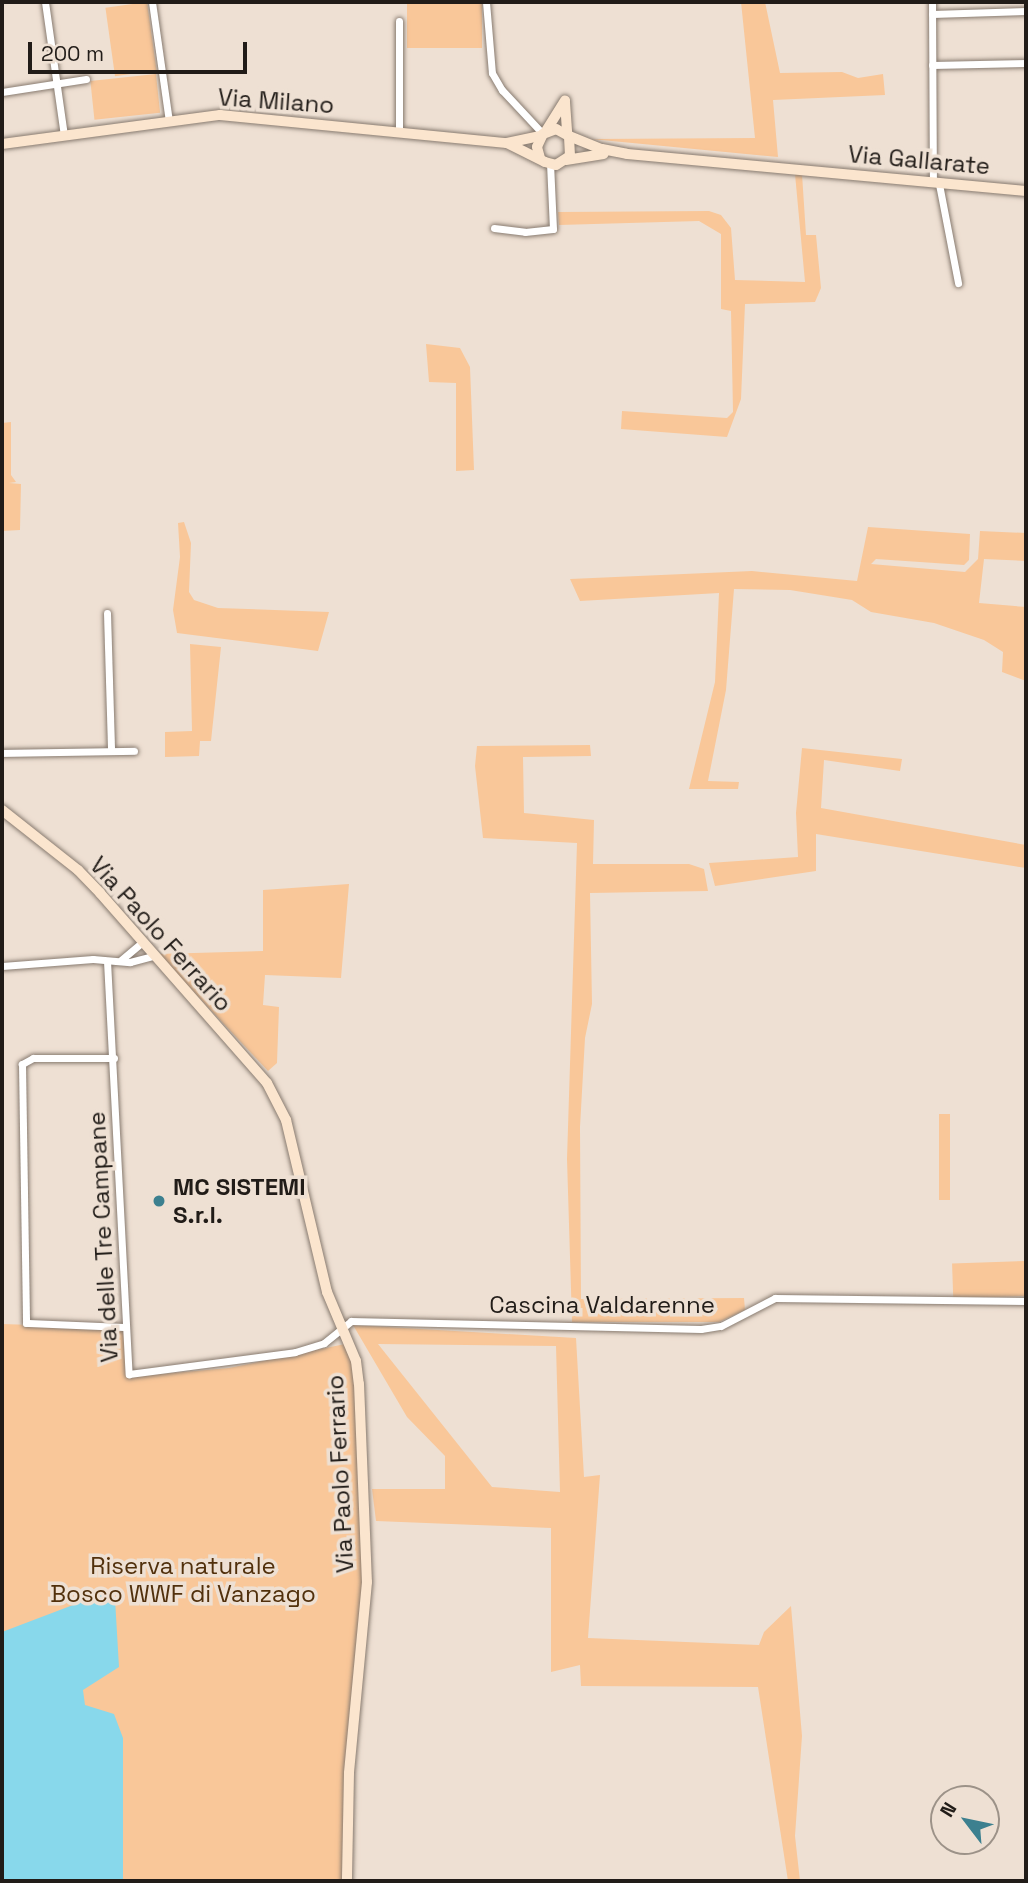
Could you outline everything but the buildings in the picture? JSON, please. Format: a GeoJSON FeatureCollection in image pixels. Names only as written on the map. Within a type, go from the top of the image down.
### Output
{"type":"FeatureCollection","features":[{"type":"Feature","properties":{"kind":"street"},"geometry":{"type":"LineString","coordinates":[[45,2],[64,136]]}},
{"type":"Feature","properties":{"kind":"street"},"geometry":{"type":"LineString","coordinates":[[152,2],[169,121]]}},
{"type":"Feature","properties":{"kind":"street"},"geometry":{"type":"LineString","coordinates":[[486,2],[492,73],[502,90],[543,134]]}},
{"type":"Feature","properties":{"kind":"street"},"geometry":{"type":"LineString","coordinates":[[932,2],[936,183],[958,283]]}},
{"type":"Feature","properties":{"kind":"street"},"geometry":{"type":"LineString","coordinates":[[932,14],[1026,11]]}},
{"type":"Feature","properties":{"kind":"street"},"geometry":{"type":"LineString","coordinates":[[399,21],[399,132]]}},
{"type":"Feature","properties":{"kind":"street"},"geometry":{"type":"LineString","coordinates":[[932,65],[1026,63]]}},
{"type":"Feature","properties":{"kind":"street"},"geometry":{"type":"LineString","coordinates":[[2,92],[86,79]]}},
{"type":"Feature","properties":{"kind":"street"},"geometry":{"type":"LineString","coordinates":[[494,228],[525,232],[553,229],[545,161],[537,147],[565,100],[572,150],[566,160]]}},
{"type":"Feature","properties":{"kind":"street","name":"Via Milano"},"geometry":{"type":"LineString","coordinates":[[2,144],[220,115],[507,143],[545,161]]}},
{"type":"Feature","properties":{"kind":"street"},"geometry":{"type":"LineString","coordinates":[[543,134],[556,129],[627,154]]}},
{"type":"Feature","properties":{"kind":"street","name":"Via Milano"},"geometry":{"type":"LineString","coordinates":[[507,143],[543,134]]}},
{"type":"Feature","properties":{"kind":"street"},"geometry":{"type":"LineString","coordinates":[[545,161],[566,160],[595,153],[627,154]]}},
{"type":"Feature","properties":{"kind":"street","name":"Via Gallarate"},"geometry":{"type":"LineString","coordinates":[[627,154],[1026,191]]}},
{"type":"Feature","properties":{"kind":"street"},"geometry":{"type":"LineString","coordinates":[[107,613],[111,751]]}},
{"type":"Feature","properties":{"kind":"street"},"geometry":{"type":"LineString","coordinates":[[2,753],[134,751]]}},
{"type":"Feature","properties":{"kind":"street","name":"Via Paolo Ferrario"},"geometry":{"type":"LineString","coordinates":[[2,810],[78,870],[267,1083],[281,1107],[327,1292],[356,1361],[359,1384],[366,1518],[365,1625],[349,1773],[347,1881]]}},
{"type":"Feature","properties":{"kind":"street"},"geometry":{"type":"LineString","coordinates":[[120,961],[141,943]]}},
{"type":"Feature","properties":{"kind":"street"},"geometry":{"type":"LineString","coordinates":[[2,966],[120,961],[153,956]]}},
{"type":"Feature","properties":{"kind":"street","name":"Via delle Tre Campane"},"geometry":{"type":"LineString","coordinates":[[107,961],[130,1374],[295,1352],[324,1343],[340,1325]]}},
{"type":"Feature","properties":{"kind":"street"},"geometry":{"type":"LineString","coordinates":[[114,1058],[33,1058],[22,1064],[26,1323],[126,1327]]}},
{"type":"Feature","properties":{"kind":"street","name":"Cascina Valdarenne"},"geometry":{"type":"LineString","coordinates":[[340,1325],[351,1321],[701,1329],[721,1326],[766,1301],[788,1297],[1026,1301]]}},
{"type":"Feature","properties":{"kind":"green space"},"geometry":{"type":"Polygon","coordinates":[[[147,2],[157,70],[115,76],[105,8],[147,2]]]}},
{"type":"Feature","properties":{"kind":"green space"},"geometry":{"type":"Polygon","coordinates":[[[407,2],[482,2],[482,48],[407,48],[407,2]]]}},
{"type":"Feature","properties":{"kind":"green space"},"geometry":{"type":"Polygon","coordinates":[[[741,2],[765,2],[780,73],[842,72],[858,78],[883,74],[885,95],[773,100],[778,157],[591,139],[755,138],[741,2]]]}},
{"type":"Feature","properties":{"kind":"green space"},"geometry":{"type":"Polygon","coordinates":[[[156,74],[160,113],[94,120],[90,81],[156,74]]]}},
{"type":"Feature","properties":{"kind":"green space"},"geometry":{"type":"Polygon","coordinates":[[[795,174],[802,174],[806,235],[816,235],[821,288],[815,302],[745,304],[741,399],[727,437],[621,429],[622,411],[727,418],[733,412],[731,311],[721,309],[721,234],[699,221],[559,225],[558,212],[709,211],[721,215],[731,228],[735,280],[805,282],[795,174]]]}},
{"type":"Feature","properties":{"kind":"green space"},"geometry":{"type":"Polygon","coordinates":[[[426,344],[460,348],[470,367],[474,470],[456,471],[456,383],[429,382],[426,344]]]}},
{"type":"Feature","properties":{"kind":"green space"},"geometry":{"type":"Polygon","coordinates":[[[11,422],[11,475],[16,482],[9,483],[21,484],[20,530],[2,531],[2,423],[11,422]]]}},
{"type":"Feature","properties":{"kind":"green space"},"geometry":{"type":"Polygon","coordinates":[[[184,522],[191,543],[189,592],[194,600],[218,608],[329,612],[318,651],[177,633],[173,610],[180,557],[178,523],[184,522]]]}},
{"type":"Feature","properties":{"kind":"green space"},"geometry":{"type":"Polygon","coordinates":[[[868,527],[970,534],[969,560],[964,565],[876,559],[871,564],[965,572],[978,559],[980,531],[1026,533],[1026,561],[984,559],[979,603],[1026,607],[1026,681],[1002,672],[1003,652],[984,640],[934,623],[871,612],[852,600],[790,590],[734,589],[726,690],[708,781],[739,782],[738,789],[689,789],[715,682],[719,593],[580,601],[570,579],[752,571],[857,581],[868,527]]]}},
{"type":"Feature","properties":{"kind":"green space"},"geometry":{"type":"Polygon","coordinates":[[[190,644],[221,647],[211,741],[200,741],[199,756],[165,757],[165,732],[192,731],[190,644]]]}},
{"type":"Feature","properties":{"kind":"green space"},"geometry":{"type":"Polygon","coordinates":[[[590,745],[591,756],[523,757],[524,813],[594,820],[593,864],[689,864],[704,869],[708,891],[590,893],[592,1004],[585,1038],[580,1127],[581,1299],[744,1298],[745,1310],[719,1322],[572,1322],[567,1159],[577,843],[483,838],[475,766],[477,746],[590,745]]]}},
{"type":"Feature","properties":{"kind":"green space"},"geometry":{"type":"Polygon","coordinates":[[[802,748],[902,759],[900,771],[824,760],[821,808],[1026,845],[1026,868],[816,834],[816,871],[715,886],[709,863],[798,857],[796,813],[802,748]]]}},
{"type":"Feature","properties":{"kind":"green space"},"geometry":{"type":"Polygon","coordinates":[[[349,884],[341,978],[265,975],[263,1005],[279,1007],[277,1063],[268,1071],[158,954],[263,951],[263,890],[349,884]]]}},
{"type":"Feature","properties":{"kind":"green space"},"geometry":{"type":"Polygon","coordinates":[[[939,1114],[950,1114],[950,1200],[939,1200],[939,1114]]]}},
{"type":"Feature","properties":{"kind":"green space"},"geometry":{"type":"Polygon","coordinates":[[[1024,1261],[1025,1296],[953,1298],[952,1264],[1024,1261]]]}},
{"type":"Feature","properties":{"kind":"green space","name":"Riserva naturale Bosco WWF di Vanzago"},"geometry":{"type":"Polygon","coordinates":[[[2,1324],[125,1328],[126,1377],[229,1368],[350,1343],[356,1360],[366,1521],[347,1881],[2,1881],[2,1324]]]}},
{"type":"Feature","properties":{"kind":"green space"},"geometry":{"type":"Polygon","coordinates":[[[353,1325],[576,1338],[584,1477],[600,1475],[588,1638],[759,1645],[764,1632],[791,1606],[802,1736],[795,1836],[800,1881],[788,1881],[758,1687],[581,1686],[580,1665],[551,1672],[551,1528],[376,1521],[372,1489],[445,1489],[445,1456],[407,1417],[353,1325]],[[378,1344],[492,1487],[560,1492],[556,1346],[378,1344]]]}},
{"type":"Feature","properties":{"kind":"water"},"geometry":{"type":"Polygon","coordinates":[[[102,1594],[115,1599],[119,1667],[83,1690],[85,1705],[114,1714],[123,1738],[123,1881],[2,1881],[2,1632],[102,1594]]]}},
{"type":"Feature","properties":{"kind":"place","name":"MC SISTEMI S.r.l."},"geometry":{"type":"Point","coordinates":[159,1201]}}]}
